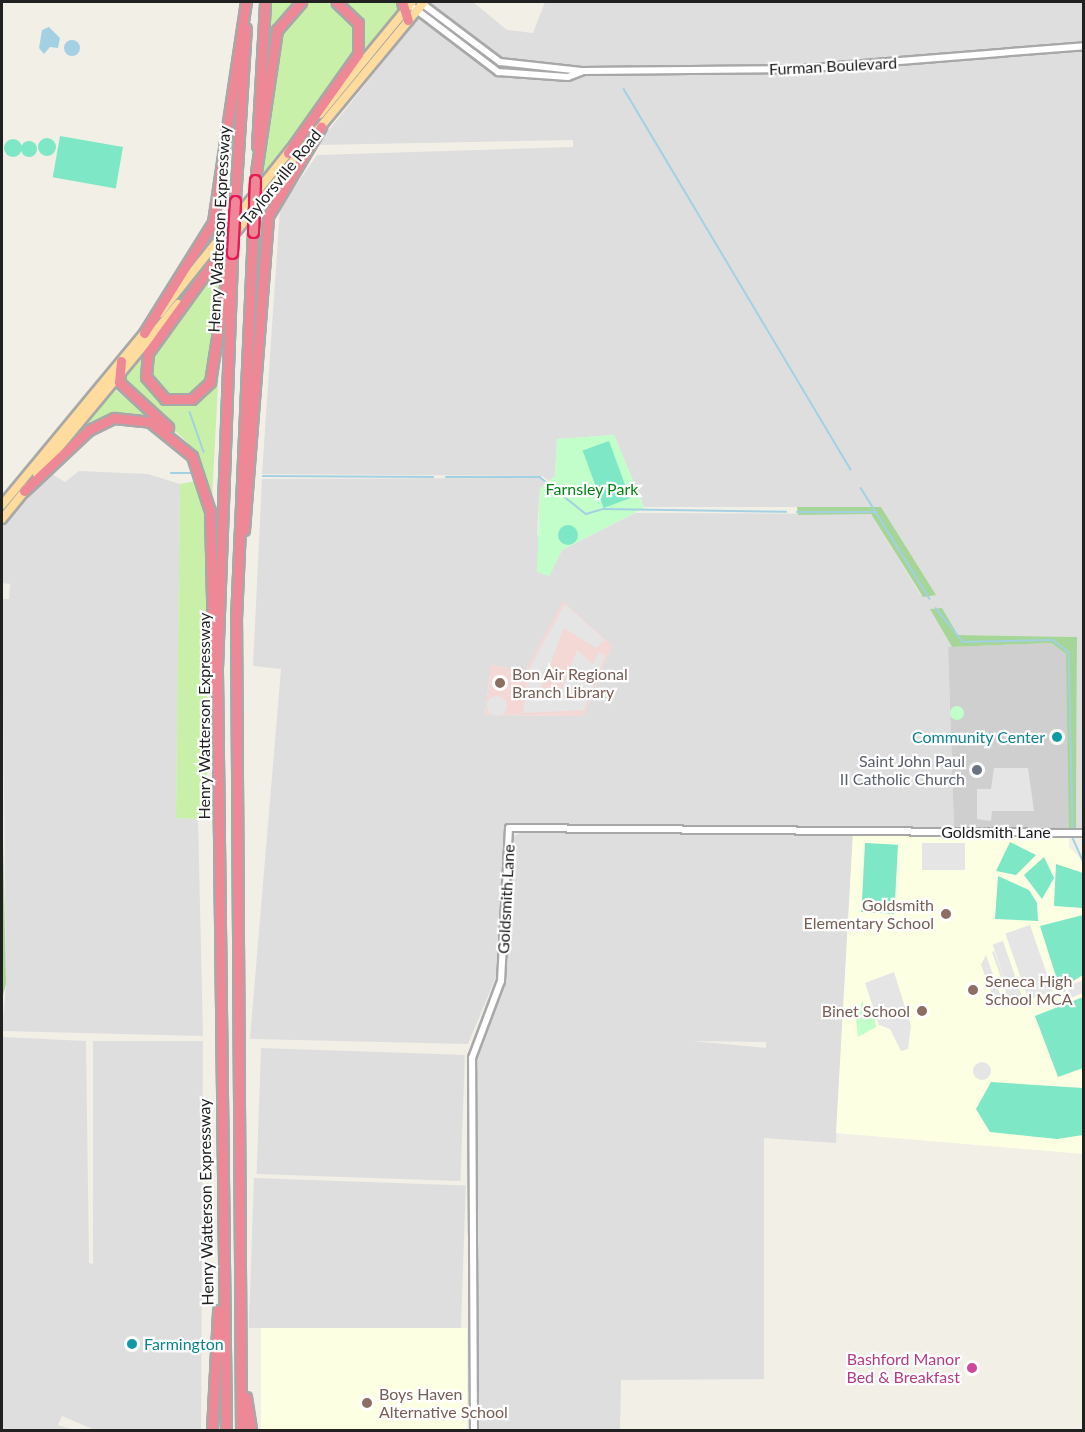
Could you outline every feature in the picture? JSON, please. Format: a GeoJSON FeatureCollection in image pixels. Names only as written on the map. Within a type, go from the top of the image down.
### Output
{"type":"FeatureCollection","features":[{"type":"Feature","properties":{"kind":"highway","name":"Henry Watterson Expressway"},"geometry":{"type":"LineString","coordinates":[[226,1431],[221,1275],[218,699],[232,253],[247,2]]}},
{"type":"Feature","properties":{"kind":"highway"},"geometry":{"type":"LineString","coordinates":[[144,333],[202,246],[215,216],[247,2]]}},
{"type":"Feature","properties":{"kind":"highway","name":"Henry Watterson Expressway"},"geometry":{"type":"LineString","coordinates":[[241,1431],[243,1374],[237,574],[265,2]]}},
{"type":"Feature","properties":{"kind":"highway"},"geometry":{"type":"LineString","coordinates":[[256,176],[277,30],[301,2]]}},
{"type":"Feature","properties":{"kind":"highway"},"geometry":{"type":"LineString","coordinates":[[288,153],[358,54],[359,27],[336,2]]}},
{"type":"Feature","properties":{"kind":"highway"},"geometry":{"type":"LineString","coordinates":[[408,20],[414,4]]}},
{"type":"Feature","properties":{"kind":"highway"},"geometry":{"type":"LineString","coordinates":[[237,574],[255,435],[267,223],[276,195],[321,127]]}},
{"type":"Feature","properties":{"kind":"highway"},"geometry":{"type":"LineString","coordinates":[[228,242],[148,353],[148,382],[165,399],[192,399],[210,382],[232,253]]}},
{"type":"Feature","properties":{"kind":"highway"},"geometry":{"type":"LineString","coordinates":[[121,361],[118,379],[186,450],[200,471],[209,503],[210,670],[218,699]]}},
{"type":"Feature","properties":{"kind":"highway"},"geometry":{"type":"LineString","coordinates":[[24,491],[89,430],[114,418],[150,422],[186,450]]}},
{"type":"Feature","properties":{"kind":"highway"},"geometry":{"type":"LineString","coordinates":[[212,1431],[221,1275]]}},
{"type":"Feature","properties":{"kind":"highway"},"geometry":{"type":"LineString","coordinates":[[243,1374],[250,1431]]}},
{"type":"Feature","properties":{"kind":"main road","name":"Taylorsville Road"},"geometry":{"type":"LineString","coordinates":[[2,505],[288,153],[414,4]]}},
{"type":"Feature","properties":{"kind":"main road","name":"Taylorsville Road"},"geometry":{"type":"LineString","coordinates":[[2,519],[408,20]]}},
{"type":"Feature","properties":{"kind":"main road"},"geometry":{"type":"LineString","coordinates":[[42,468],[57,436]]}},
{"type":"Feature","properties":{"kind":"street","name":"Furman Boulevard"},"geometry":{"type":"LineString","coordinates":[[414,4],[498,72],[568,77],[582,71]]}},
{"type":"Feature","properties":{"kind":"street","name":"Furman Boulevard"},"geometry":{"type":"LineString","coordinates":[[414,4],[501,62],[582,71],[800,69],[1083,46]]}},
{"type":"Feature","properties":{"kind":"street","name":"Goldsmith Lane"},"geometry":{"type":"LineString","coordinates":[[474,1431],[472,1058],[501,981],[509,828],[1083,833]]}},
{"type":"Feature","properties":{"kind":"shaded area"},"geometry":{"type":"Polygon","coordinates":[[[431,2],[473,2],[507,30],[533,33],[545,2],[1083,2],[1083,828],[1076,828],[1077,637],[958,635],[942,608],[931,609],[952,647],[948,648],[954,828],[506,824],[499,970],[468,1044],[250,1039],[281,669],[253,666],[262,479],[540,478],[546,483],[540,489],[537,533],[549,576],[562,550],[635,513],[871,514],[922,597],[881,507],[644,507],[614,435],[557,439],[555,476],[549,481],[542,476],[262,474],[280,208],[317,155],[573,147],[573,140],[317,145],[431,2]],[[491,665],[485,715],[584,716],[525,671],[491,665]]]}},
{"type":"Feature","properties":{"kind":"shaded area"},"geometry":{"type":"Polygon","coordinates":[[[79,471],[148,474],[180,484],[176,818],[198,819],[203,1036],[2,1031],[6,984],[2,599],[9,599],[10,584],[2,583],[2,526],[49,472],[65,482],[79,471]]]}},
{"type":"Feature","properties":{"kind":"shaded area"},"geometry":{"type":"Polygon","coordinates":[[[563,601],[612,645],[584,716],[485,715],[491,665],[525,671],[563,601]]]}},
{"type":"Feature","properties":{"kind":"shaded area"},"geometry":{"type":"Polygon","coordinates":[[[565,604],[605,640],[596,648],[564,628],[538,695],[557,701],[577,650],[593,664],[600,652],[605,656],[584,710],[523,713],[529,669],[565,604]]]}},
{"type":"Feature","properties":{"kind":"shaded area"},"geometry":{"type":"Polygon","coordinates":[[[1051,643],[1066,654],[1070,669],[1069,829],[954,828],[948,647],[1051,643]]]}},
{"type":"Feature","properties":{"kind":"shaded area"},"geometry":{"type":"Polygon","coordinates":[[[497,696],[504,699],[507,706],[504,713],[497,716],[490,713],[487,706],[490,699],[497,696]]]}},
{"type":"Feature","properties":{"kind":"shaded area"},"geometry":{"type":"Polygon","coordinates":[[[994,768],[1028,768],[1034,811],[992,811],[991,821],[977,819],[977,789],[991,789],[994,768]]]}},
{"type":"Feature","properties":{"kind":"shaded area"},"geometry":{"type":"Polygon","coordinates":[[[524,831],[853,833],[836,1143],[764,1138],[764,1379],[621,1380],[620,1430],[477,1430],[477,1054],[503,987],[512,837],[524,831]],[[692,1041],[766,1048],[766,1042],[692,1041]]]}},
{"type":"Feature","properties":{"kind":"shaded area"},"geometry":{"type":"Polygon","coordinates":[[[853,833],[1069,836],[1069,847],[1084,862],[1083,1154],[836,1133],[853,833]]]}},
{"type":"Feature","properties":{"kind":"shaded area"},"geometry":{"type":"Polygon","coordinates":[[[922,843],[965,843],[965,870],[922,870],[922,843]]]}},
{"type":"Feature","properties":{"kind":"shaded area"},"geometry":{"type":"Polygon","coordinates":[[[1030,925],[1053,991],[1028,1000],[1005,933],[1030,925]]]}},
{"type":"Feature","properties":{"kind":"shaded area"},"geometry":{"type":"Polygon","coordinates":[[[1003,941],[1022,995],[1011,998],[993,945],[1003,941]]]}},
{"type":"Feature","properties":{"kind":"shaded area"},"geometry":{"type":"Polygon","coordinates":[[[994,951],[1011,997],[1008,998],[992,952],[994,951]]]}},
{"type":"Feature","properties":{"kind":"shaded area"},"geometry":{"type":"Polygon","coordinates":[[[986,955],[1001,997],[994,999],[981,965],[986,955]]]}},
{"type":"Feature","properties":{"kind":"shaded area"},"geometry":{"type":"Polygon","coordinates":[[[894,972],[911,1026],[908,1049],[901,1051],[890,1029],[879,1025],[865,983],[894,972]]]}},
{"type":"Feature","properties":{"kind":"shaded area"},"geometry":{"type":"Polygon","coordinates":[[[1083,980],[1083,993],[1066,1000],[1062,988],[1083,980]]]}},
{"type":"Feature","properties":{"kind":"shaded area"},"geometry":{"type":"Polygon","coordinates":[[[2,1037],[86,1041],[89,1263],[93,1264],[93,1041],[203,1041],[201,1430],[95,1430],[62,1416],[58,1425],[74,1430],[2,1430],[2,1037]]]}},
{"type":"Feature","properties":{"kind":"shaded area"},"geometry":{"type":"Polygon","coordinates":[[[261,1048],[465,1055],[460,1181],[257,1174],[261,1048]]]}},
{"type":"Feature","properties":{"kind":"shaded area"},"geometry":{"type":"Polygon","coordinates":[[[982,1062],[988,1065],[991,1071],[988,1077],[982,1080],[976,1077],[973,1071],[976,1065],[982,1062]]]}},
{"type":"Feature","properties":{"kind":"shaded area"},"geometry":{"type":"Polygon","coordinates":[[[254,1178],[466,1185],[461,1335],[249,1328],[254,1178]]]}},
{"type":"Feature","properties":{"kind":"shaded area","name":"Boys Haven Alternative School"},"geometry":{"type":"Polygon","coordinates":[[[261,1328],[467,1328],[467,1430],[261,1430],[261,1328]]]}},
{"type":"Feature","properties":{"kind":"green space"},"geometry":{"type":"Polygon","coordinates":[[[271,2],[295,2],[277,21],[269,62],[271,2]]]}},
{"type":"Feature","properties":{"kind":"green space"},"geometry":{"type":"Polygon","coordinates":[[[327,2],[354,23],[357,46],[349,65],[263,175],[279,32],[303,3],[327,2]]]}},
{"type":"Feature","properties":{"kind":"green space"},"geometry":{"type":"Polygon","coordinates":[[[341,2],[399,2],[402,7],[360,58],[361,27],[341,2]]]}},
{"type":"Feature","properties":{"kind":"green space"},"geometry":{"type":"Polygon","coordinates":[[[60,136],[123,147],[116,188],[53,177],[60,136]]]}},
{"type":"Feature","properties":{"kind":"green space"},"geometry":{"type":"Polygon","coordinates":[[[47,138],[53,141],[56,147],[53,153],[47,156],[41,153],[38,147],[41,141],[47,138]]]}},
{"type":"Feature","properties":{"kind":"green space"},"geometry":{"type":"Polygon","coordinates":[[[13,139],[19,142],[22,148],[19,154],[13,157],[7,154],[4,148],[7,142],[13,139]]]}},
{"type":"Feature","properties":{"kind":"green space"},"geometry":{"type":"Polygon","coordinates":[[[26,141],[32,141],[37,149],[35,155],[26,157],[21,152],[21,146],[26,141]]]}},
{"type":"Feature","properties":{"kind":"green space"},"geometry":{"type":"Polygon","coordinates":[[[274,191],[266,211],[249,429],[261,208],[274,191]]]}},
{"type":"Feature","properties":{"kind":"green space"},"geometry":{"type":"Polygon","coordinates":[[[223,258],[209,376],[192,396],[170,398],[152,383],[148,361],[223,258]]]}},
{"type":"Feature","properties":{"kind":"green space"},"geometry":{"type":"Polygon","coordinates":[[[219,347],[212,499],[187,442],[121,381],[141,356],[144,380],[156,396],[175,404],[193,402],[208,389],[219,347]]]}},
{"type":"Feature","properties":{"kind":"green space"},"geometry":{"type":"Polygon","coordinates":[[[114,389],[152,419],[119,415],[81,432],[114,389]]]}},
{"type":"Feature","properties":{"kind":"green space","name":"Farnsley Park"},"geometry":{"type":"Polygon","coordinates":[[[614,435],[644,508],[562,550],[549,576],[537,572],[540,489],[555,476],[557,439],[614,435]]]}},
{"type":"Feature","properties":{"kind":"green space"},"geometry":{"type":"Polygon","coordinates":[[[609,441],[630,498],[604,508],[583,451],[609,441]]]}},
{"type":"Feature","properties":{"kind":"green space"},"geometry":{"type":"Polygon","coordinates":[[[196,481],[206,512],[207,818],[198,819],[176,818],[180,484],[196,481]]]}},
{"type":"Feature","properties":{"kind":"green space"},"geometry":{"type":"Polygon","coordinates":[[[797,507],[881,507],[936,595],[923,597],[871,514],[798,515],[797,507]]]}},
{"type":"Feature","properties":{"kind":"green space"},"geometry":{"type":"Polygon","coordinates":[[[564,525],[572,525],[578,531],[578,539],[572,545],[564,545],[558,539],[558,531],[564,525]]]}},
{"type":"Feature","properties":{"kind":"green space"},"geometry":{"type":"Polygon","coordinates":[[[942,608],[958,635],[1077,637],[1076,828],[1069,829],[1066,654],[1051,643],[952,647],[930,609],[942,608]]]}},
{"type":"Feature","properties":{"kind":"green space"},"geometry":{"type":"Polygon","coordinates":[[[954,706],[960,706],[964,713],[960,720],[954,720],[950,716],[950,710],[954,706]]]}},
{"type":"Feature","properties":{"kind":"green space"},"geometry":{"type":"Polygon","coordinates":[[[2,790],[6,984],[2,999],[2,790]]]}},
{"type":"Feature","properties":{"kind":"green space"},"geometry":{"type":"Polygon","coordinates":[[[1010,842],[1036,855],[1016,875],[996,871],[1010,842]]]}},
{"type":"Feature","properties":{"kind":"green space"},"geometry":{"type":"Polygon","coordinates":[[[865,843],[898,845],[894,914],[861,912],[865,843]]]}},
{"type":"Feature","properties":{"kind":"green space"},"geometry":{"type":"Polygon","coordinates":[[[1044,857],[1054,878],[1042,899],[1024,875],[1044,857]]]}},
{"type":"Feature","properties":{"kind":"green space"},"geometry":{"type":"Polygon","coordinates":[[[1056,864],[1083,873],[1083,908],[1054,906],[1056,864]]]}},
{"type":"Feature","properties":{"kind":"green space"},"geometry":{"type":"Polygon","coordinates":[[[998,876],[1029,890],[1037,903],[1038,921],[995,919],[998,876]]]}},
{"type":"Feature","properties":{"kind":"green space"},"geometry":{"type":"Polygon","coordinates":[[[1083,915],[1083,975],[1060,989],[1040,926],[1083,915]]]}},
{"type":"Feature","properties":{"kind":"green space"},"geometry":{"type":"Polygon","coordinates":[[[1083,997],[1083,1068],[1058,1077],[1035,1016],[1083,997]]]}},
{"type":"Feature","properties":{"kind":"green space"},"geometry":{"type":"Polygon","coordinates":[[[863,1000],[864,1014],[874,1015],[876,1027],[858,1037],[856,1019],[863,1000]]]}},
{"type":"Feature","properties":{"kind":"green space"},"geometry":{"type":"Polygon","coordinates":[[[991,1082],[1083,1088],[1083,1135],[1057,1139],[990,1132],[976,1109],[991,1082]]]}},
{"type":"Feature","properties":{"kind":"water"},"geometry":{"type":"Polygon","coordinates":[[[49,27],[60,38],[58,48],[50,47],[44,54],[39,48],[42,30],[49,27]]]}},
{"type":"Feature","properties":{"kind":"water"},"geometry":{"type":"Polygon","coordinates":[[[72,40],[80,48],[72,56],[64,48],[72,40]]]}},
{"type":"Feature","properties":{"kind":"waterway"},"geometry":{"type":"LineString","coordinates":[[624,89],[851,470]]}},
{"type":"Feature","properties":{"kind":"waterway"},"geometry":{"type":"LineString","coordinates":[[190,412],[204,452]]}},
{"type":"Feature","properties":{"kind":"waterway"},"geometry":{"type":"LineString","coordinates":[[171,473],[192,473]]}},
{"type":"Feature","properties":{"kind":"waterway"},"geometry":{"type":"LineString","coordinates":[[263,476],[433,477]]}},
{"type":"Feature","properties":{"kind":"waterway"},"geometry":{"type":"LineString","coordinates":[[446,477],[540,477],[586,514],[604,509],[786,512]]}},
{"type":"Feature","properties":{"kind":"waterway"},"geometry":{"type":"LineString","coordinates":[[861,488],[876,512]]}},
{"type":"Feature","properties":{"kind":"waterway"},"geometry":{"type":"LineString","coordinates":[[797,512],[876,512],[930,599]]}},
{"type":"Feature","properties":{"kind":"waterway"},"geometry":{"type":"LineString","coordinates":[[936,608],[963,642],[1053,640],[1069,652],[1073,829]]}},
{"type":"Feature","properties":{"kind":"waterway"},"geometry":{"type":"LineString","coordinates":[[1073,838],[1084,863]]}},
{"type":"Feature","properties":{"kind":"place","name":"Bon Air Regional Branch Library"},"geometry":{"type":"Point","coordinates":[500,683]}},
{"type":"Feature","properties":{"kind":"place","name":"Community Center"},"geometry":{"type":"Point","coordinates":[1057,737]}},
{"type":"Feature","properties":{"kind":"place","name":"Saint John Paul II Catholic Church"},"geometry":{"type":"Point","coordinates":[977,770]}},
{"type":"Feature","properties":{"kind":"place","name":"Goldsmith Elementary School"},"geometry":{"type":"Point","coordinates":[946,914]}},
{"type":"Feature","properties":{"kind":"place","name":"Seneca High School MCA"},"geometry":{"type":"Point","coordinates":[973,990]}},
{"type":"Feature","properties":{"kind":"place","name":"Binet School"},"geometry":{"type":"Point","coordinates":[922,1011]}},
{"type":"Feature","properties":{"kind":"place","name":"Farmington"},"geometry":{"type":"Point","coordinates":[132,1344]}},
{"type":"Feature","properties":{"kind":"place","name":"Bashford Manor Bed & Breakfast"},"geometry":{"type":"Point","coordinates":[972,1368]}},
{"type":"Feature","properties":{"kind":"place","name":"Boys Haven Alternative School"},"geometry":{"type":"Point","coordinates":[367,1403]}}]}
